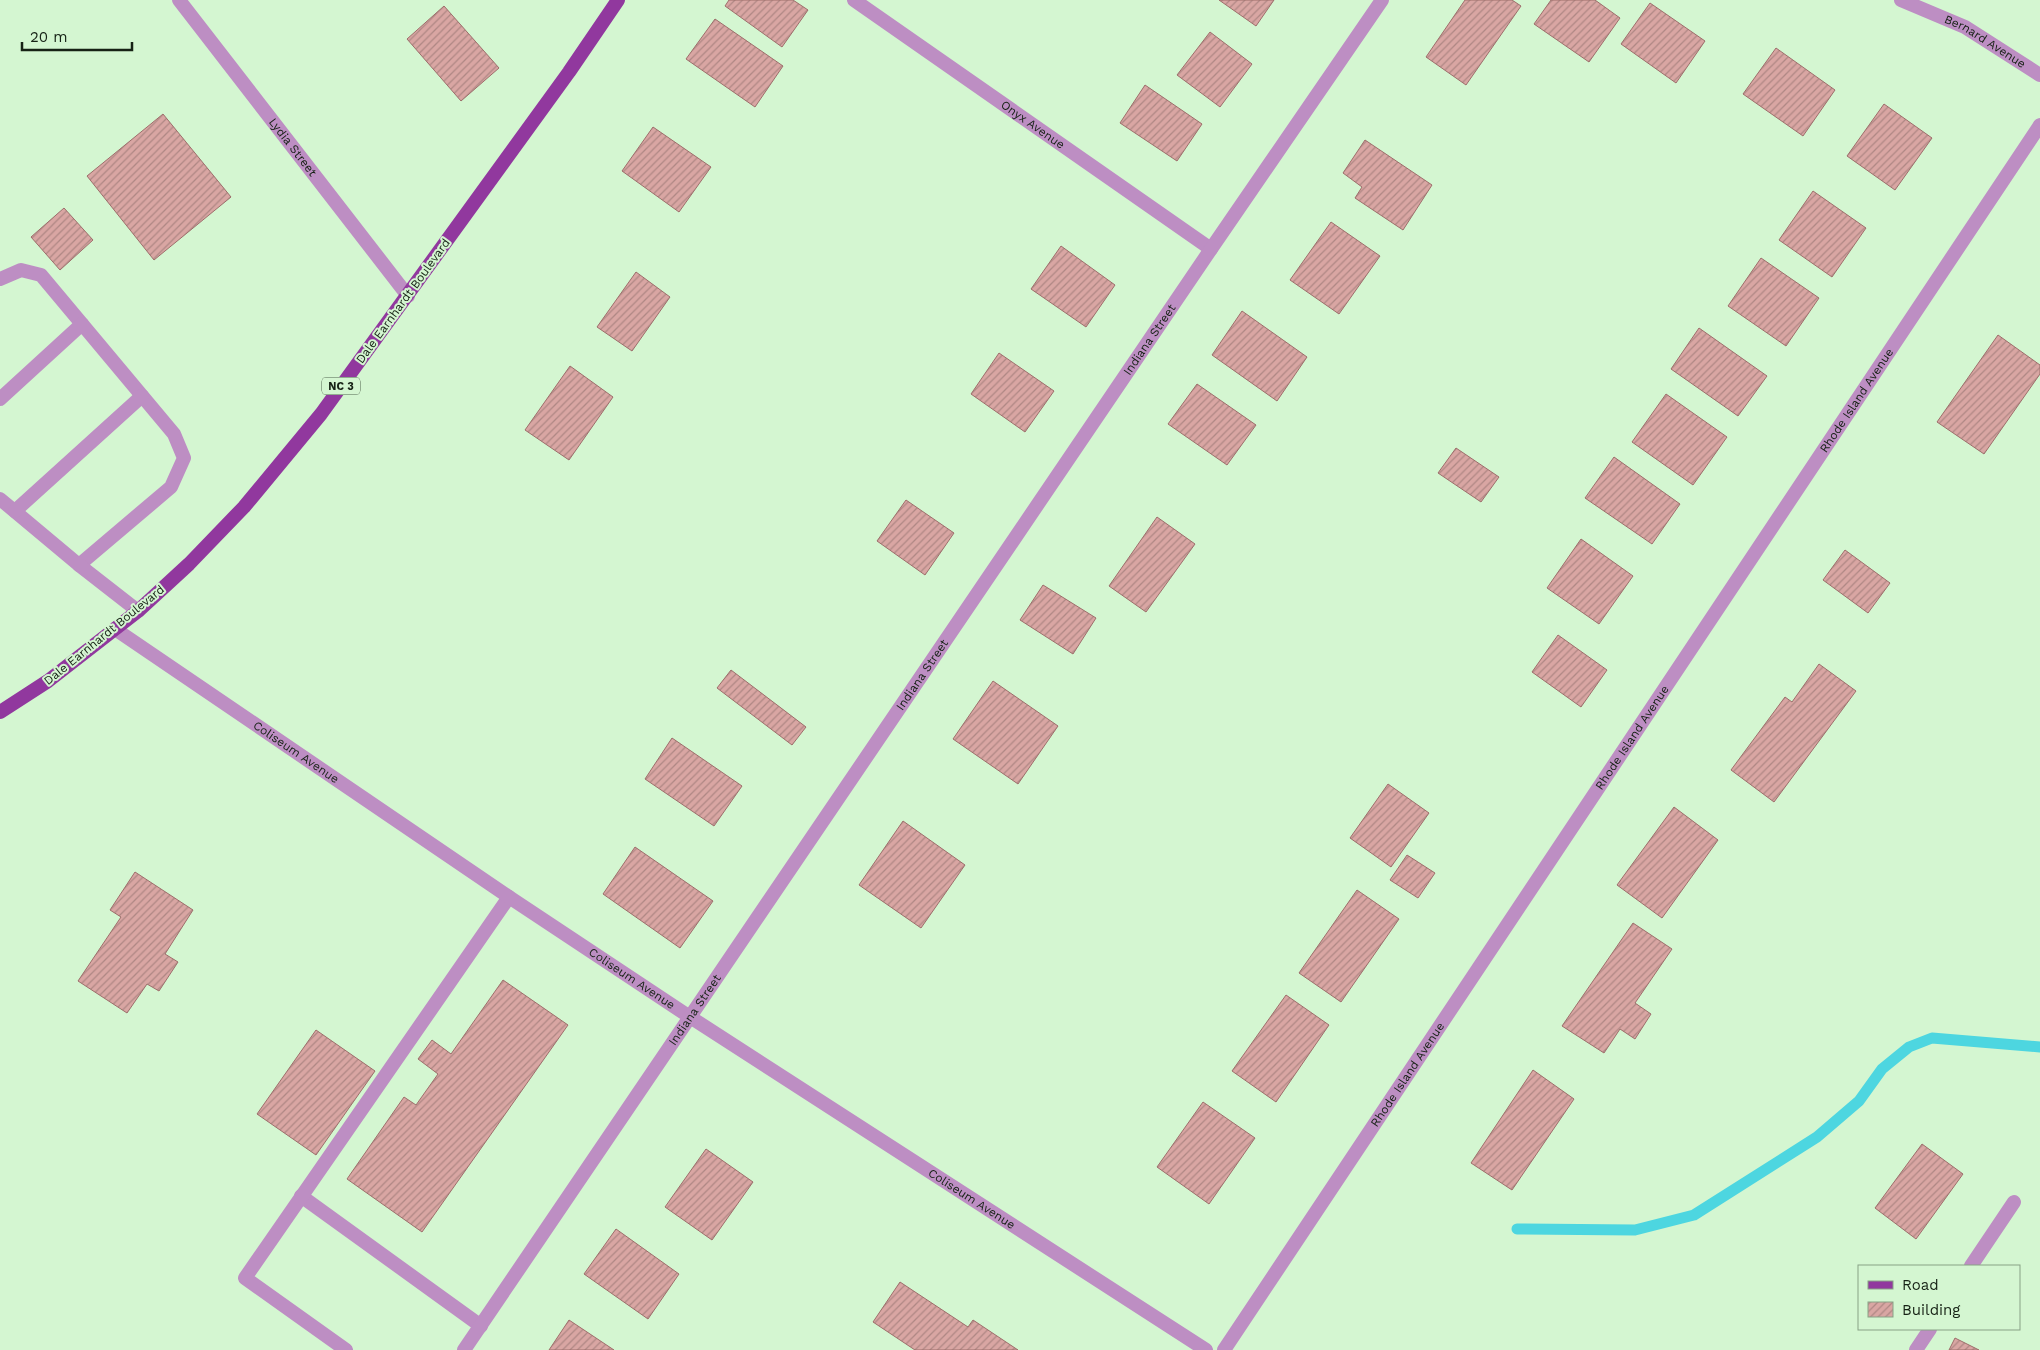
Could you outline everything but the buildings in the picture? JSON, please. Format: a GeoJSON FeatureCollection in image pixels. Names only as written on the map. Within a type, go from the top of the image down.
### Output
{"type":"FeatureCollection","features":[{"type":"Feature","properties":{"kind":"main road","name":"Dale Earnhardt Boulevard"},"geometry":{"type":"LineString","coordinates":[[0,712],[48,681],[138,611],[189,564],[244,507],[321,414],[408,296],[618,0]]}},
{"type":"Feature","properties":{"kind":"street","name":"Lydia Street"},"geometry":{"type":"LineString","coordinates":[[178,0],[408,296]]}},
{"type":"Feature","properties":{"kind":"street","name":"Onyx Avenue"},"geometry":{"type":"LineString","coordinates":[[854,0],[1211,249]]}},
{"type":"Feature","properties":{"kind":"street","name":"Indiana Street"},"geometry":{"type":"LineString","coordinates":[[464,1350],[1382,0]]}},
{"type":"Feature","properties":{"kind":"street","name":"Bernard Avenue"},"geometry":{"type":"LineString","coordinates":[[1901,0],[1965,27],[2040,75]]}},
{"type":"Feature","properties":{"kind":"street","name":"Rhode Island Avenue"},"geometry":{"type":"LineString","coordinates":[[1224,1350],[2040,125]]}},
{"type":"Feature","properties":{"kind":"street"},"geometry":{"type":"LineString","coordinates":[[0,279],[20,270],[41,275],[174,434],[184,458],[171,487],[79,565]]}},
{"type":"Feature","properties":{"kind":"street"},"geometry":{"type":"LineString","coordinates":[[0,399],[82,324]]}},
{"type":"Feature","properties":{"kind":"street"},"geometry":{"type":"LineString","coordinates":[[15,512],[142,396]]}},
{"type":"Feature","properties":{"kind":"street"},"geometry":{"type":"LineString","coordinates":[[0,498],[79,565],[138,611]]}},
{"type":"Feature","properties":{"kind":"street","name":"Coliseum Avenue"},"geometry":{"type":"LineString","coordinates":[[115,629],[690,1017],[1206,1350]]}},
{"type":"Feature","properties":{"kind":"street"},"geometry":{"type":"LineString","coordinates":[[346,1350],[245,1278],[509,896]]}},
{"type":"Feature","properties":{"kind":"street"},"geometry":{"type":"LineString","coordinates":[[301,1196],[480,1326]]}},
{"type":"Feature","properties":{"kind":"street"},"geometry":{"type":"LineString","coordinates":[[1973,1265],[2014,1202]]}},
{"type":"Feature","properties":{"kind":"street"},"geometry":{"type":"LineString","coordinates":[[1916,1350],[1929,1330]]}},
{"type":"Feature","properties":{"kind":"waterway"},"geometry":{"type":"LineString","coordinates":[[1517,1229],[1635,1230],[1694,1215],[1817,1137],[1859,1101],[1882,1069],[1909,1047],[1932,1038],[2040,1047]]}}]}
